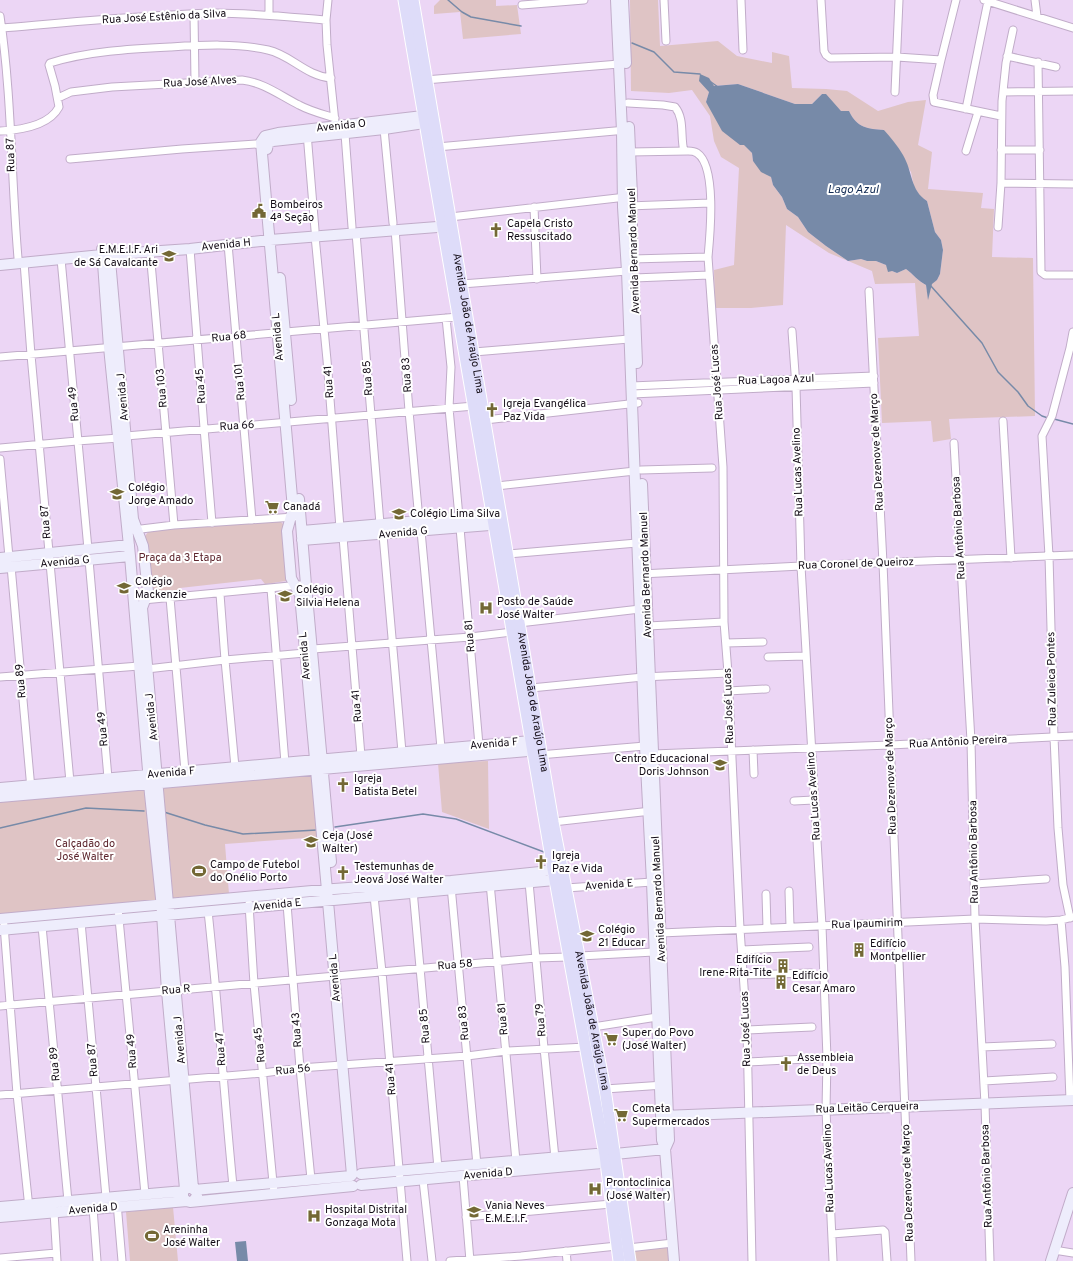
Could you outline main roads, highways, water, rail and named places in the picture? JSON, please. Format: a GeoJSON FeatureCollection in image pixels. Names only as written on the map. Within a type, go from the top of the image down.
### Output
{"type":"FeatureCollection","features":[{"type":"Feature","properties":{"kind":"main road","name":"Avenida João de Araújo Lima"},"geometry":{"type":"LineString","coordinates":[[404,0],[424,120],[446,222],[462,284],[474,352],[496,486],[498,519],[508,554],[519,623],[516,638]]}},
{"type":"Feature","properties":{"kind":"main road","name":"Avenida João de Araújo Lima"},"geometry":{"type":"LineString","coordinates":[[413,0],[437,147],[458,317],[474,406],[498,519],[516,638],[531,688],[536,749],[553,822],[566,888],[586,1047],[610,1159],[611,1204],[623,1247],[630,1261]]}},
{"type":"Feature","properties":{"kind":"main road","name":"Avenida João de Araújo Lima"},"geometry":{"type":"LineString","coordinates":[[521,657],[554,875],[593,1027],[604,1089],[610,1159],[623,1247],[619,1261]]}},
{"type":"Feature","properties":{"kind":"water","name":"Lago Azul"},"geometry":{"type":"Polygon","coordinates":[[[700,74],[709,78],[714,86],[738,84],[795,104],[812,104],[822,94],[826,94],[841,111],[849,111],[852,117],[859,124],[868,128],[884,130],[894,142],[906,161],[917,192],[927,201],[935,232],[941,240],[943,250],[940,274],[937,280],[932,284],[928,300],[926,285],[920,282],[906,269],[897,273],[892,271],[888,272],[886,265],[876,261],[861,259],[848,261],[808,232],[798,217],[787,209],[782,197],[773,185],[771,177],[761,172],[753,161],[752,153],[744,145],[740,145],[722,131],[706,102],[709,92],[699,81],[700,74]]]}},
{"type":"Feature","properties":{"kind":"water"},"geometry":{"type":"Polygon","coordinates":[[[246,1241],[248,1261],[237,1261],[235,1242],[246,1241]]]}},
{"type":"Feature","properties":{"kind":"waterway"},"geometry":{"type":"LineString","coordinates":[[448,0],[462,12],[471,17],[521,26]]}},
{"type":"Feature","properties":{"kind":"waterway"},"geometry":{"type":"LineString","coordinates":[[632,43],[654,52],[674,72],[700,74]]}},
{"type":"Feature","properties":{"kind":"waterway"},"geometry":{"type":"LineString","coordinates":[[711,82],[718,87]]}},
{"type":"Feature","properties":{"kind":"waterway"},"geometry":{"type":"LineString","coordinates":[[930,285],[982,343],[998,372],[1018,392],[1028,406],[1042,416],[1048,418]]}},
{"type":"Feature","properties":{"kind":"waterway"},"geometry":{"type":"LineString","coordinates":[[1054,419],[1073,424]]}},
{"type":"Feature","properties":{"kind":"waterway"},"geometry":{"type":"LineString","coordinates":[[0,828],[86,808],[144,811]]}},
{"type":"Feature","properties":{"kind":"waterway"},"geometry":{"type":"LineString","coordinates":[[164,812],[205,825],[243,834],[317,830]]}},
{"type":"Feature","properties":{"kind":"waterway"},"geometry":{"type":"LineString","coordinates":[[335,827],[423,814],[456,819],[544,852]]}},
{"type":"Feature","properties":{"kind":"place","name":"Bombeiros 4ª Seção"},"geometry":{"type":"Point","coordinates":[259,211]}},
{"type":"Feature","properties":{"kind":"place","name":"Capela Cristo Ressuscitado"},"geometry":{"type":"Point","coordinates":[496,230]}},
{"type":"Feature","properties":{"kind":"place","name":"E.M.E.I.F. Ari de Sá Cavalcante"},"geometry":{"type":"Point","coordinates":[169,256]}},
{"type":"Feature","properties":{"kind":"place","name":"Igreja Evangélica Paz Vida"},"geometry":{"type":"Point","coordinates":[492,410]}},
{"type":"Feature","properties":{"kind":"place","name":"Colégio Jorge Amado"},"geometry":{"type":"Point","coordinates":[117,494]}},
{"type":"Feature","properties":{"kind":"place","name":"Canadá"},"geometry":{"type":"Point","coordinates":[272,507]}},
{"type":"Feature","properties":{"kind":"place","name":"Colégio Lima Silva"},"geometry":{"type":"Point","coordinates":[399,514]}},
{"type":"Feature","properties":{"kind":"place","name":"Colégio Mackenzie"},"geometry":{"type":"Point","coordinates":[124,588]}},
{"type":"Feature","properties":{"kind":"place","name":"Colégio Silvia Helena"},"geometry":{"type":"Point","coordinates":[285,596]}},
{"type":"Feature","properties":{"kind":"place","name":"Posto de Saúde José Walter"},"geometry":{"type":"Point","coordinates":[486,608]}},
{"type":"Feature","properties":{"kind":"place","name":"Centro Educacional Doris Johnson"},"geometry":{"type":"Point","coordinates":[720,765]}},
{"type":"Feature","properties":{"kind":"place","name":"Igreja Batista Betel"},"geometry":{"type":"Point","coordinates":[343,785]}},
{"type":"Feature","properties":{"kind":"place","name":"Ceja (José Walter)"},"geometry":{"type":"Point","coordinates":[311,842]}},
{"type":"Feature","properties":{"kind":"place","name":"Igreja Paz e Vida"},"geometry":{"type":"Point","coordinates":[541,862]}},
{"type":"Feature","properties":{"kind":"place","name":"Campo de Futebol do Onélio Porto"},"geometry":{"type":"Point","coordinates":[199,871]}},
{"type":"Feature","properties":{"kind":"place","name":"Testemunhas de Jeová José Walter"},"geometry":{"type":"Point","coordinates":[343,873]}},
{"type":"Feature","properties":{"kind":"place","name":"Colégio 21 Educar"},"geometry":{"type":"Point","coordinates":[587,936]}},
{"type":"Feature","properties":{"kind":"place","name":"Edifício Montpellier"},"geometry":{"type":"Point","coordinates":[859,950]}},
{"type":"Feature","properties":{"kind":"place","name":"Edifício Irene-Rita-Tite"},"geometry":{"type":"Point","coordinates":[783,966]}},
{"type":"Feature","properties":{"kind":"place","name":"Edifício Cesar Amaro"},"geometry":{"type":"Point","coordinates":[781,982]}},
{"type":"Feature","properties":{"kind":"place","name":"Super do Povo (José Walter)"},"geometry":{"type":"Point","coordinates":[611,1039]}},
{"type":"Feature","properties":{"kind":"place","name":"Assembleia de Deus"},"geometry":{"type":"Point","coordinates":[786,1064]}},
{"type":"Feature","properties":{"kind":"place","name":"Cometa Supermercados"},"geometry":{"type":"Point","coordinates":[621,1115]}},
{"type":"Feature","properties":{"kind":"place","name":"Prontoclinica (José Walter)"},"geometry":{"type":"Point","coordinates":[595,1189]}},
{"type":"Feature","properties":{"kind":"place","name":"Vania Neves E.M.E.I.F."},"geometry":{"type":"Point","coordinates":[474,1212]}},
{"type":"Feature","properties":{"kind":"place","name":"Hospital Distrital Gonzaga Mota"},"geometry":{"type":"Point","coordinates":[314,1216]}},
{"type":"Feature","properties":{"kind":"place","name":"Areninha José Walter"},"geometry":{"type":"Point","coordinates":[152,1236]}},
{"type":"Feature","properties":{"kind":"park label","name":"Praça da 3 Etapa"},"geometry":{"type":"Point","coordinates":[180,558]}},
{"type":"Feature","properties":{"kind":"park label","name":"Calçadão do José Walter"},"geometry":{"type":"Point","coordinates":[85,850]}}]}
